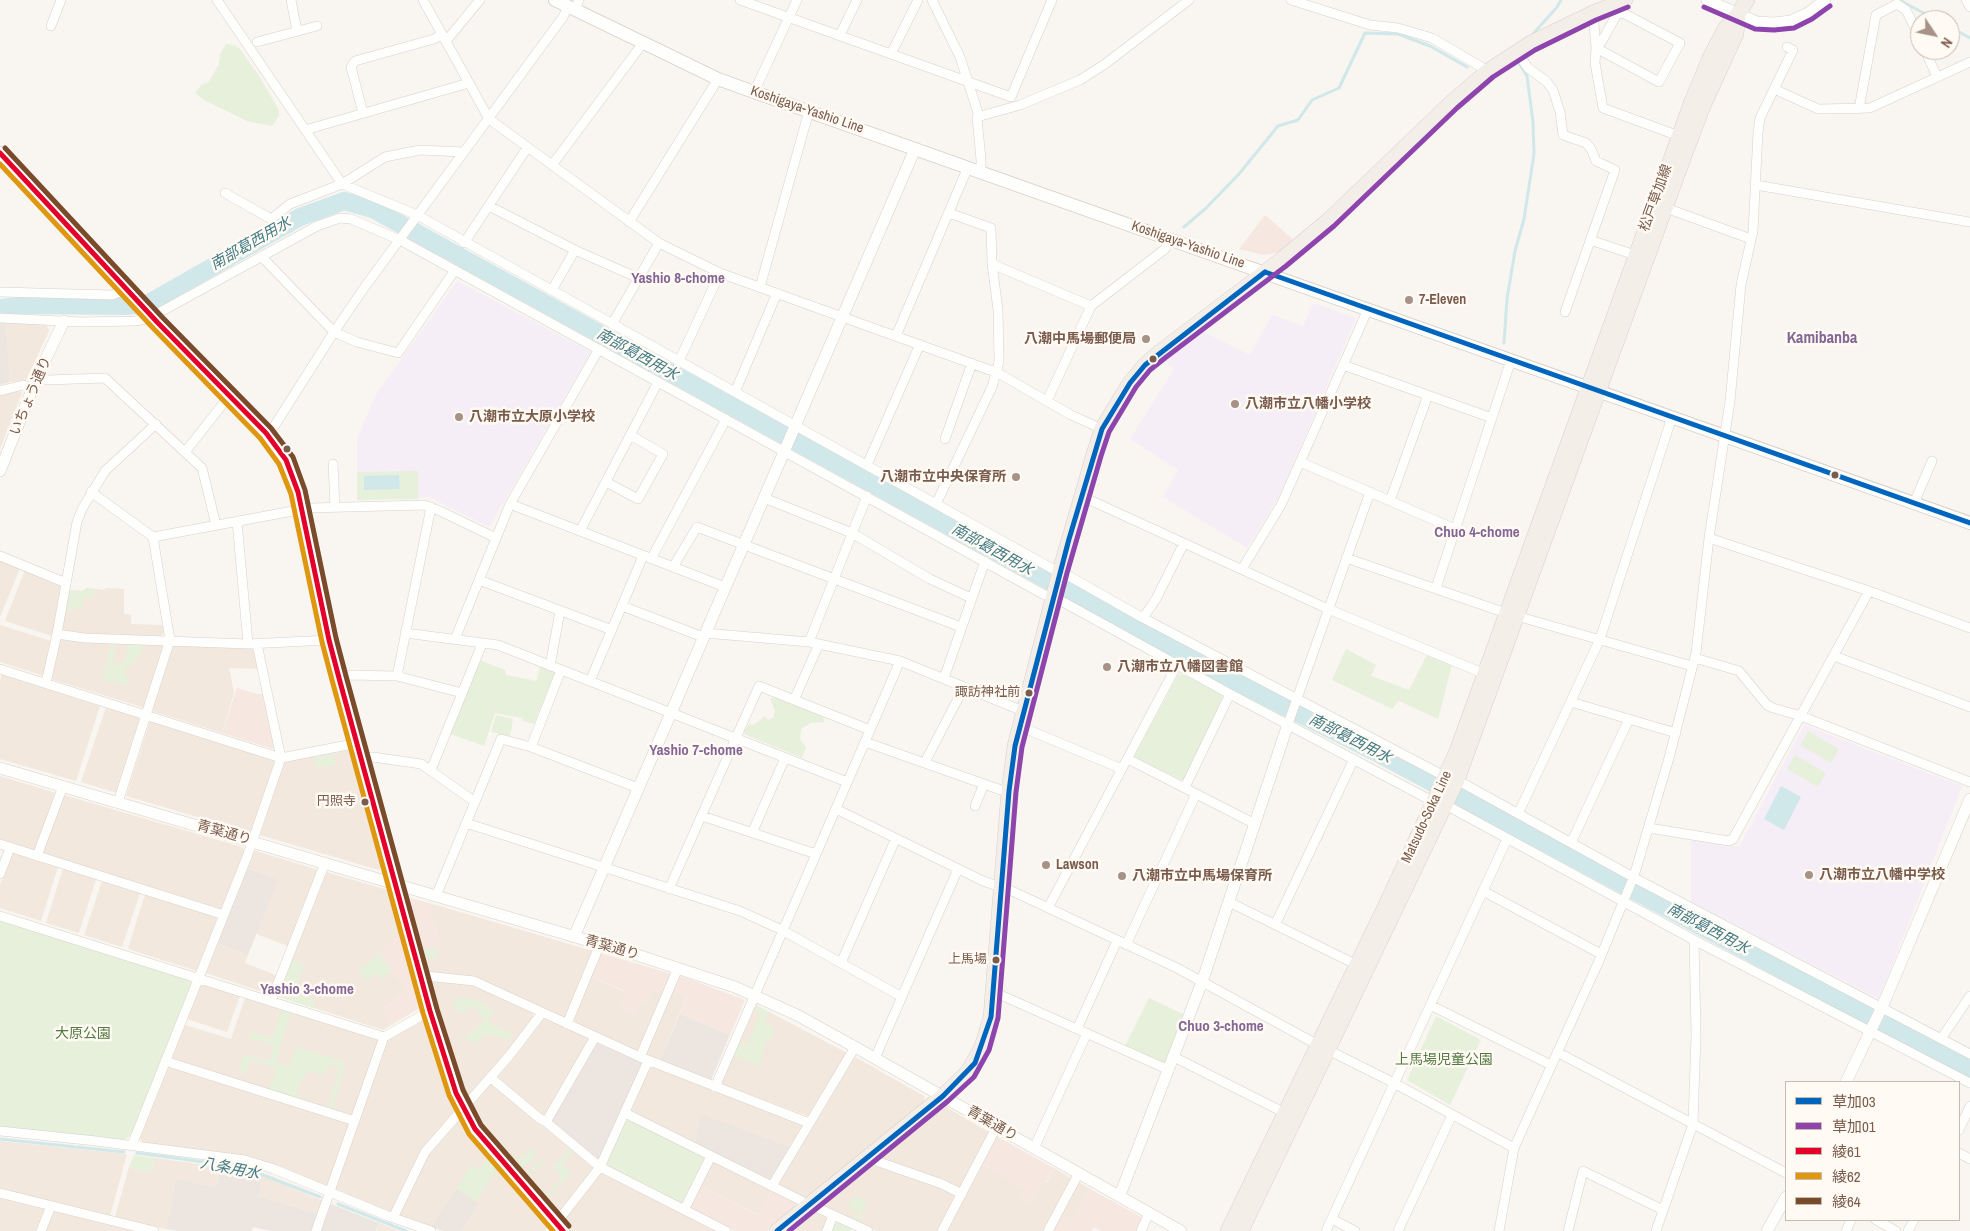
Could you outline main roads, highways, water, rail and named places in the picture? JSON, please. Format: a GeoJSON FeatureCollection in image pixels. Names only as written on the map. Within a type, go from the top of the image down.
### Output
{"type":"FeatureCollection","features":[{"type":"Feature","properties":{"kind":"main road","name":"Koshigaya-Yashio Line"},"geometry":{"type":"LineString","coordinates":[[555,0],[574,5],[644,43],[718,78],[754,92],[1970,523]]}},
{"type":"Feature","properties":{"kind":"main road"},"geometry":{"type":"LineString","coordinates":[[777,1231],[943,1096],[968,1072],[982,1047],[991,1017],[994,992],[1009,791],[1019,726],[1081,496],[1102,429],[1130,383],[1145,365],[1329,220],[1452,102],[1488,71],[1517,52],[1593,13],[1625,0]]}},
{"type":"Feature","properties":{"kind":"main road","name":"松戸草加線"},"geometry":{"type":"LineString","coordinates":[[1593,390],[1635,256],[1678,136],[1710,58],[1726,29],[1747,0]]}},
{"type":"Feature","properties":{"kind":"main road","name":"松戸草加線"},"geometry":{"type":"LineString","coordinates":[[1593,390],[1666,208],[1704,106],[1736,34],[1738,14]]}},
{"type":"Feature","properties":{"kind":"main road"},"geometry":{"type":"LineString","coordinates":[[0,153],[152,316],[266,433],[286,460],[298,492],[329,640],[339,678],[443,1054],[462,1108],[475,1129],[556,1228]]}},
{"type":"Feature","properties":{"kind":"main road","name":"Matsudo-Soka Line"},"geometry":{"type":"LineString","coordinates":[[1228,1231],[1285,1112],[1323,1047],[1451,779],[1593,390]]}},
{"type":"Feature","properties":{"kind":"main road","name":"Matsudo-Soka Line"},"geometry":{"type":"LineString","coordinates":[[1451,779],[1485,674],[1512,614]]}},
{"type":"Feature","properties":{"kind":"main road","name":"Matsudo-Soka Line"},"geometry":{"type":"LineString","coordinates":[[1241,1231],[1323,1047],[1357,965],[1440,803]]}},
{"type":"Feature","properties":{"kind":"water"},"geometry":{"type":"Polygon","coordinates":[[[399,475],[400,489],[364,490],[364,476],[399,475]]]}},
{"type":"Feature","properties":{"kind":"water"},"geometry":{"type":"Polygon","coordinates":[[[1781,786],[1801,797],[1784,830],[1764,819],[1781,786]]]}},
{"type":"Feature","properties":{"kind":"waterway"},"geometry":{"type":"LineString","coordinates":[[1533,34],[1561,0]]}},
{"type":"Feature","properties":{"kind":"waterway"},"geometry":{"type":"LineString","coordinates":[[1899,0],[1918,10]]}},
{"type":"Feature","properties":{"kind":"waterway"},"geometry":{"type":"LineString","coordinates":[[1960,32],[1970,38]]}},
{"type":"Feature","properties":{"kind":"waterway"},"geometry":{"type":"LineString","coordinates":[[1184,227],[1206,208],[1239,174],[1278,126],[1298,120],[1312,100],[1339,88],[1365,33],[1398,34],[1430,46],[1467,67]]}},
{"type":"Feature","properties":{"kind":"waterway"},"geometry":{"type":"LineString","coordinates":[[1504,343],[1507,299],[1515,251],[1524,219],[1534,154],[1533,122],[1527,76],[1517,60]]}},
{"type":"Feature","properties":{"kind":"waterway","name":"南部葛西用水"},"geometry":{"type":"LineString","coordinates":[[0,308],[29,305],[125,306],[147,304],[300,217],[344,201],[373,209],[1204,666],[1379,754],[1970,1069]]}},
{"type":"Feature","properties":{"kind":"waterway","name":"八条用水"},"geometry":{"type":"LineString","coordinates":[[0,1139],[124,1152]]}},
{"type":"Feature","properties":{"kind":"waterway","name":"八条用水"},"geometry":{"type":"LineString","coordinates":[[137,1153],[219,1164],[258,1173],[320,1197]]}},
{"type":"Feature","properties":{"kind":"waterway","name":"八条用水"},"geometry":{"type":"LineString","coordinates":[[338,1204],[406,1231]]}},
{"type":"Feature","properties":{"kind":"place","name":"7-Eleven"},"geometry":{"type":"Point","coordinates":[1409,300]}},
{"type":"Feature","properties":{"kind":"place","name":"八潮中馬場郵便局"},"geometry":{"type":"Point","coordinates":[1146,339]}},
{"type":"Feature","properties":{"kind":"place","name":"八潮市立八幡小学校"},"geometry":{"type":"Point","coordinates":[1235,404]}},
{"type":"Feature","properties":{"kind":"place","name":"八潮市立大原小学校"},"geometry":{"type":"Point","coordinates":[459,417]}},
{"type":"Feature","properties":{"kind":"place","name":"八潮市立中央保育所"},"geometry":{"type":"Point","coordinates":[1016,477]}},
{"type":"Feature","properties":{"kind":"place","name":"八潮市立八幡図書館"},"geometry":{"type":"Point","coordinates":[1107,667]}},
{"type":"Feature","properties":{"kind":"place","name":"諏訪神社前"},"geometry":{"type":"Point","coordinates":[1029,693]}},
{"type":"Feature","properties":{"kind":"place","name":"円照寺"},"geometry":{"type":"Point","coordinates":[365,802]}},
{"type":"Feature","properties":{"kind":"place","name":"Lawson"},"geometry":{"type":"Point","coordinates":[1046,865]}},
{"type":"Feature","properties":{"kind":"place","name":"八潮市立八幡中学校"},"geometry":{"type":"Point","coordinates":[1809,875]}},
{"type":"Feature","properties":{"kind":"place","name":"八潮市立中馬場保育所"},"geometry":{"type":"Point","coordinates":[1122,876]}},
{"type":"Feature","properties":{"kind":"place","name":"上馬場"},"geometry":{"type":"Point","coordinates":[996,960]}},
{"type":"Feature","properties":{"kind":"district","name":"Yashio 8-chome"},"geometry":{"type":"Point","coordinates":[678,279]}},
{"type":"Feature","properties":{"kind":"district","name":"Kamibanba"},"geometry":{"type":"Point","coordinates":[1822,339]}},
{"type":"Feature","properties":{"kind":"district","name":"Chuo 4-chome"},"geometry":{"type":"Point","coordinates":[1477,533]}},
{"type":"Feature","properties":{"kind":"district","name":"Yashio 7-chome"},"geometry":{"type":"Point","coordinates":[696,751]}},
{"type":"Feature","properties":{"kind":"district","name":"Yashio 3-chome"},"geometry":{"type":"Point","coordinates":[307,990]}},
{"type":"Feature","properties":{"kind":"district","name":"Chuo 3-chome"},"geometry":{"type":"Point","coordinates":[1221,1027]}},
{"type":"Feature","properties":{"kind":"park label","name":"大原公園"},"geometry":{"type":"Point","coordinates":[83,1034]}},
{"type":"Feature","properties":{"kind":"park label","name":"上馬場児童公園"},"geometry":{"type":"Point","coordinates":[1444,1060]}}]}
